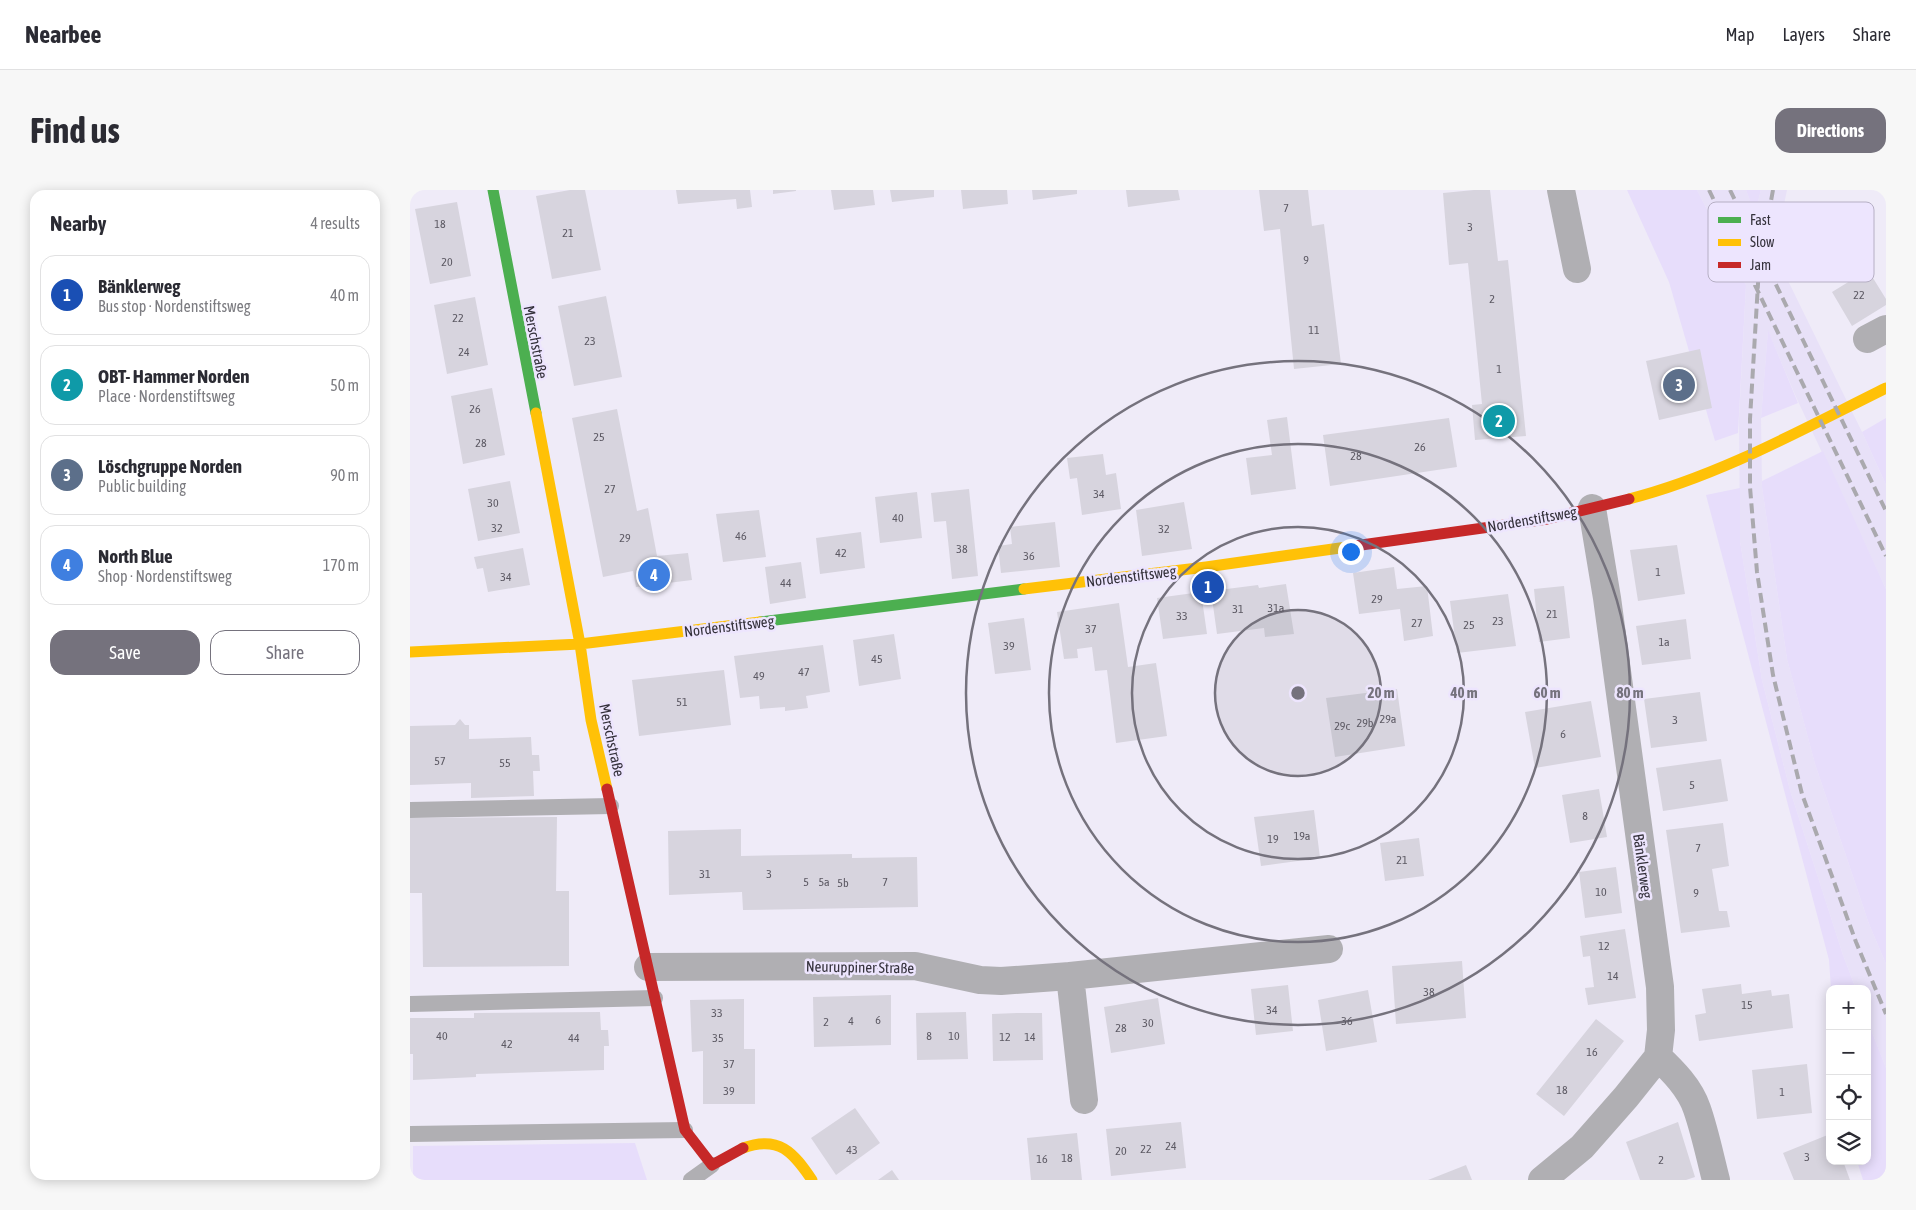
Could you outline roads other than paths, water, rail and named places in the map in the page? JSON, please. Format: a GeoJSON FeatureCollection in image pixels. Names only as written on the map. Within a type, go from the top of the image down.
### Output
{"type":"FeatureCollection","features":[{"type":"Feature","properties":{"kind":"street","name":"Merschstraße"},"geometry":{"type":"LineString","coordinates":[[493,190],[580,644],[591,720],[686,1130],[712,1164]]}},
{"type":"Feature","properties":{"kind":"street"},"geometry":{"type":"LineString","coordinates":[[1561,190],[1577,269]]}},
{"type":"Feature","properties":{"kind":"street","name":"Nordenstiftsweg"},"geometry":{"type":"LineString","coordinates":[[410,652],[580,644],[1206,567],[1547,519],[1644,494],[1714,470],[1786,438],[1886,388]]}},
{"type":"Feature","properties":{"kind":"street","name":"Bänklerweg"},"geometry":{"type":"LineString","coordinates":[[1592,508],[1607,598],[1660,987],[1661,1030],[1658,1057]]}},
{"type":"Feature","properties":{"kind":"street","name":"Neuruppiner Straße"},"geometry":{"type":"LineString","coordinates":[[648,967],[915,966],[980,980],[1001,981],[1070,976],[1329,949]]}},
{"type":"Feature","properties":{"kind":"street"},"geometry":{"type":"LineString","coordinates":[[1070,976],[1084,1100]]}},
{"type":"Feature","properties":{"kind":"street"},"geometry":{"type":"LineString","coordinates":[[1542,1180],[1582,1146],[1626,1097],[1658,1057],[1689,1092],[1697,1108],[1716,1180]]}},
{"type":"Feature","properties":{"kind":"street"},"geometry":{"type":"LineString","coordinates":[[712,1164],[749,1144],[766,1142],[780,1146],[796,1157],[812,1180]]}},
{"type":"Feature","properties":{"kind":"lane"},"geometry":{"type":"LineString","coordinates":[[410,810],[611,806]]}},
{"type":"Feature","properties":{"kind":"lane"},"geometry":{"type":"LineString","coordinates":[[410,1004],[655,998]]}},
{"type":"Feature","properties":{"kind":"lane"},"geometry":{"type":"LineString","coordinates":[[410,1134],[686,1130]]}},
{"type":"Feature","properties":{"kind":"lane"},"geometry":{"type":"LineString","coordinates":[[691,1180],[712,1164]]}},
{"type":"Feature","properties":{"kind":"railway"},"geometry":{"type":"LineString","coordinates":[[1709,190],[1715,202]]}},
{"type":"Feature","properties":{"kind":"railway"},"geometry":{"type":"LineString","coordinates":[[1730,190],[1736,202]]}},
{"type":"Feature","properties":{"kind":"railway"},"geometry":{"type":"LineString","coordinates":[[1771,202],[1773,190]]}},
{"type":"Feature","properties":{"kind":"railway"},"geometry":{"type":"LineString","coordinates":[[1753,282],[1886,556]]}},
{"type":"Feature","properties":{"kind":"railway"},"geometry":{"type":"LineString","coordinates":[[1758,282],[1750,419],[1750,487],[1757,572],[1773,675],[1802,794],[1856,942],[1886,1014]]}},
{"type":"Feature","properties":{"kind":"railway"},"geometry":{"type":"LineString","coordinates":[[1775,282],[1886,511]]}},
{"type":"Feature","properties":{"kind":"place","name":"Löschgruppe Norden"},"geometry":{"type":"Point","coordinates":[1679,385]}},
{"type":"Feature","properties":{"kind":"place","name":"OBT- Hammer Norden"},"geometry":{"type":"Point","coordinates":[1499,421]}},
{"type":"Feature","properties":{"kind":"place","name":"North Blue"},"geometry":{"type":"Point","coordinates":[654,575]}},
{"type":"Feature","properties":{"kind":"place","name":"Bänklerweg"},"geometry":{"type":"Point","coordinates":[1208,587]}}]}
